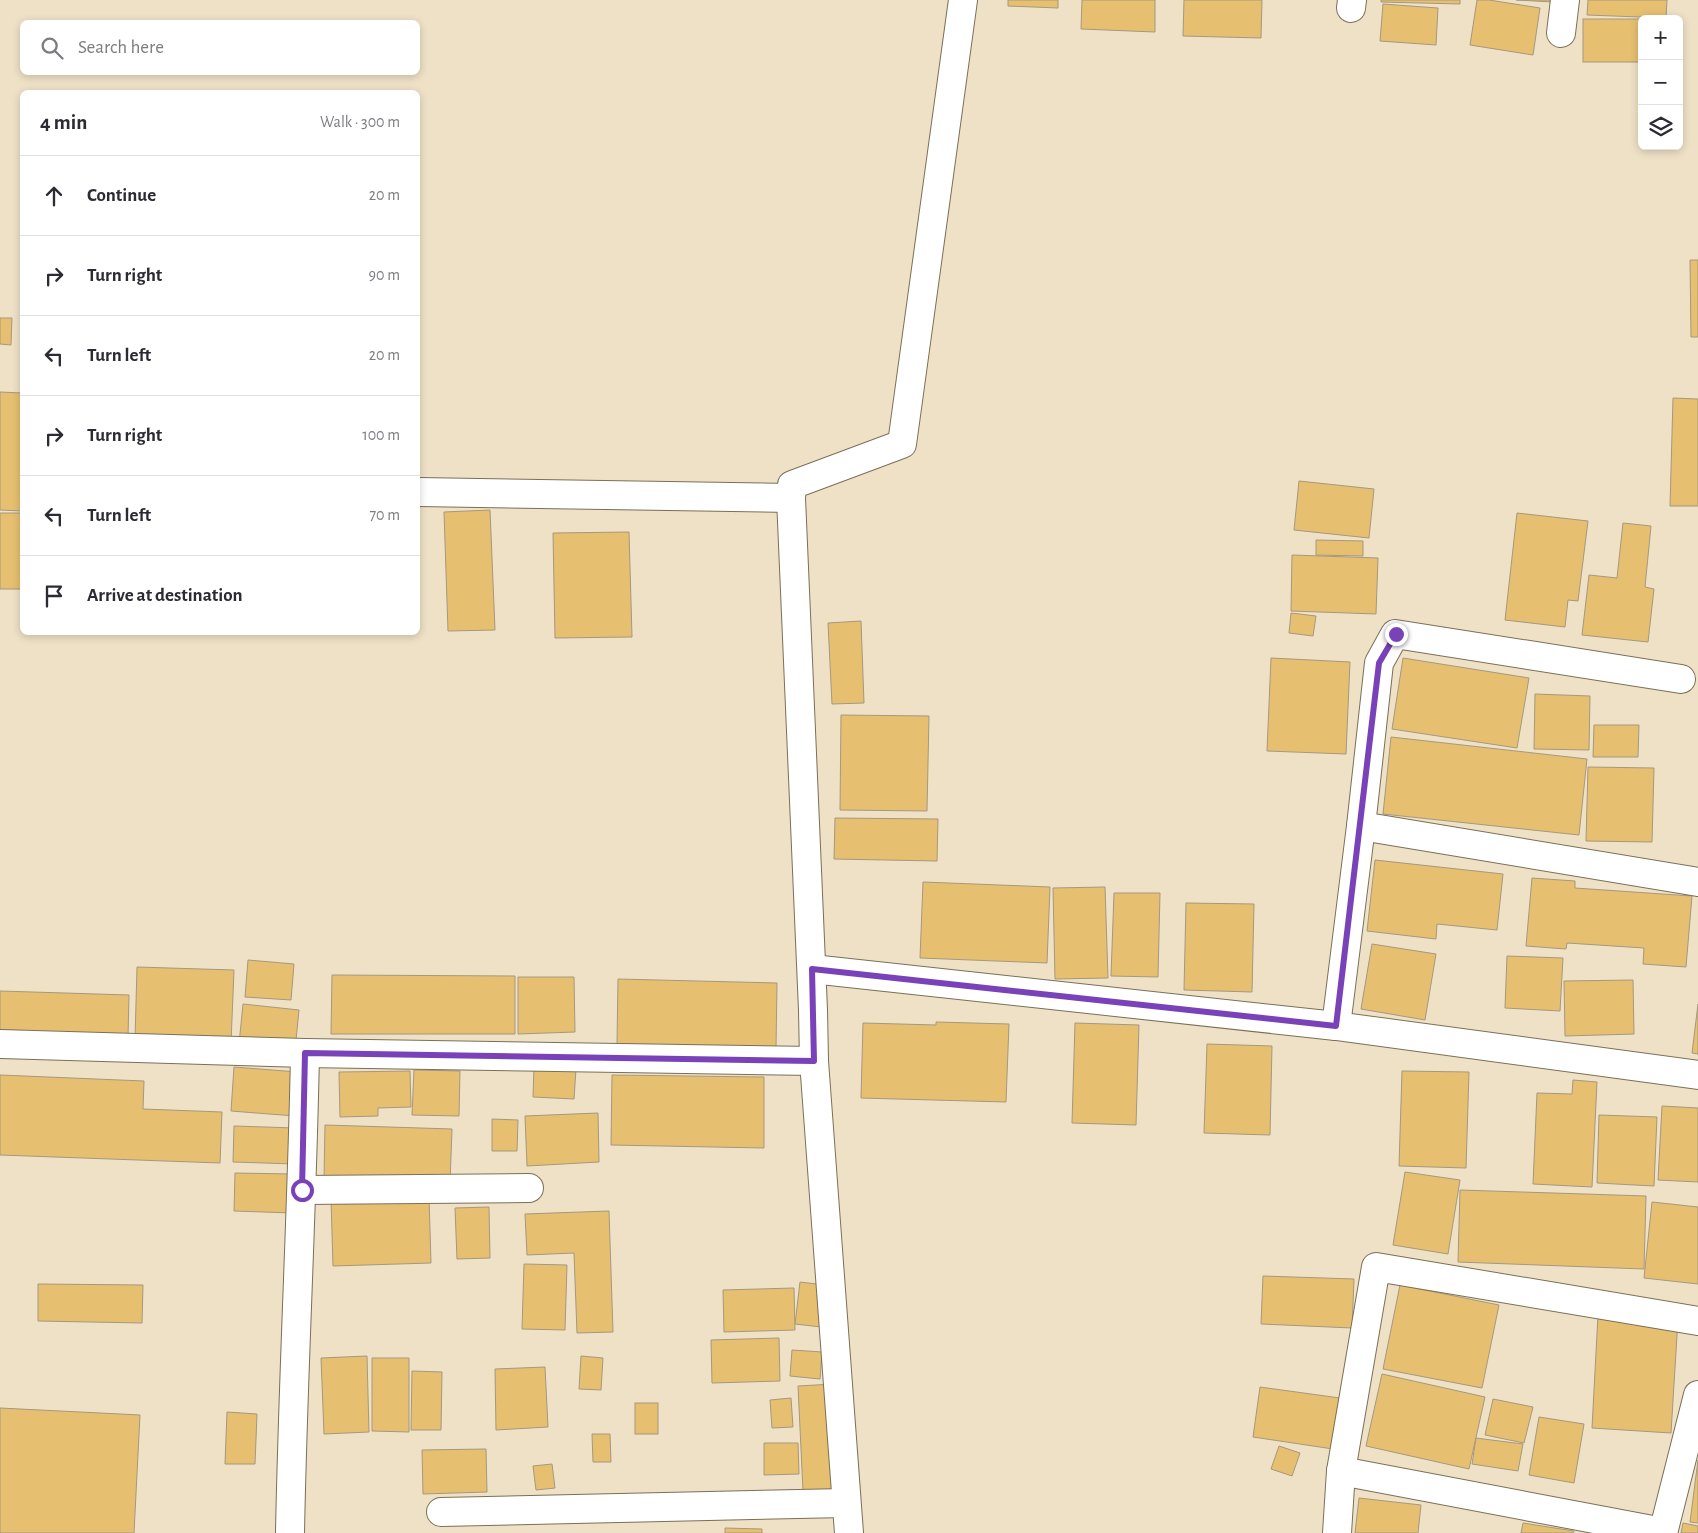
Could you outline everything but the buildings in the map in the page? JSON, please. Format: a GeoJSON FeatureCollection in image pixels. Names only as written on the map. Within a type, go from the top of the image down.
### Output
{"type":"FeatureCollection","features":[{"type":"Feature","properties":{"kind":"street"},"geometry":{"type":"LineString","coordinates":[[850,1533],[846,1503],[814,1061],[812,969],[791,498],[792,485],[902,444],[963,0]]}},
{"type":"Feature","properties":{"kind":"street"},"geometry":{"type":"LineString","coordinates":[[1561,33],[1565,0]]}},
{"type":"Feature","properties":{"kind":"street"},"geometry":{"type":"LineString","coordinates":[[420,492],[791,498]]}},
{"type":"Feature","properties":{"kind":"street"},"geometry":{"type":"LineString","coordinates":[[1336,1026],[1379,663],[1396,634],[1681,678]]}},
{"type":"Feature","properties":{"kind":"street"},"geometry":{"type":"LineString","coordinates":[[1361,826],[1698,882]]}},
{"type":"Feature","properties":{"kind":"street"},"geometry":{"type":"LineString","coordinates":[[812,969],[1336,1026],[1698,1075]]}},
{"type":"Feature","properties":{"kind":"street"},"geometry":{"type":"LineString","coordinates":[[0,1044],[305,1053],[814,1061]]}},
{"type":"Feature","properties":{"kind":"street"},"geometry":{"type":"LineString","coordinates":[[290,1533],[291,1449],[302,1190],[305,1053]]}},
{"type":"Feature","properties":{"kind":"street"},"geometry":{"type":"LineString","coordinates":[[302,1190],[529,1188]]}},
{"type":"Feature","properties":{"kind":"street"},"geometry":{"type":"LineString","coordinates":[[1337,1533],[1341,1471],[1376,1267],[1698,1321]]}},
{"type":"Feature","properties":{"kind":"street"},"geometry":{"type":"LineString","coordinates":[[1341,1471],[1663,1532],[1698,1395]]}},
{"type":"Feature","properties":{"kind":"street"},"geometry":{"type":"LineString","coordinates":[[440,1512],[846,1503]]}},
{"type":"Feature","properties":{"kind":"route"},"geometry":{"type":"LineString","coordinates":[[302,1190],[305,1053],[814,1061],[812,969],[1336,1026],[1379,663],[1396,634]]}}]}
